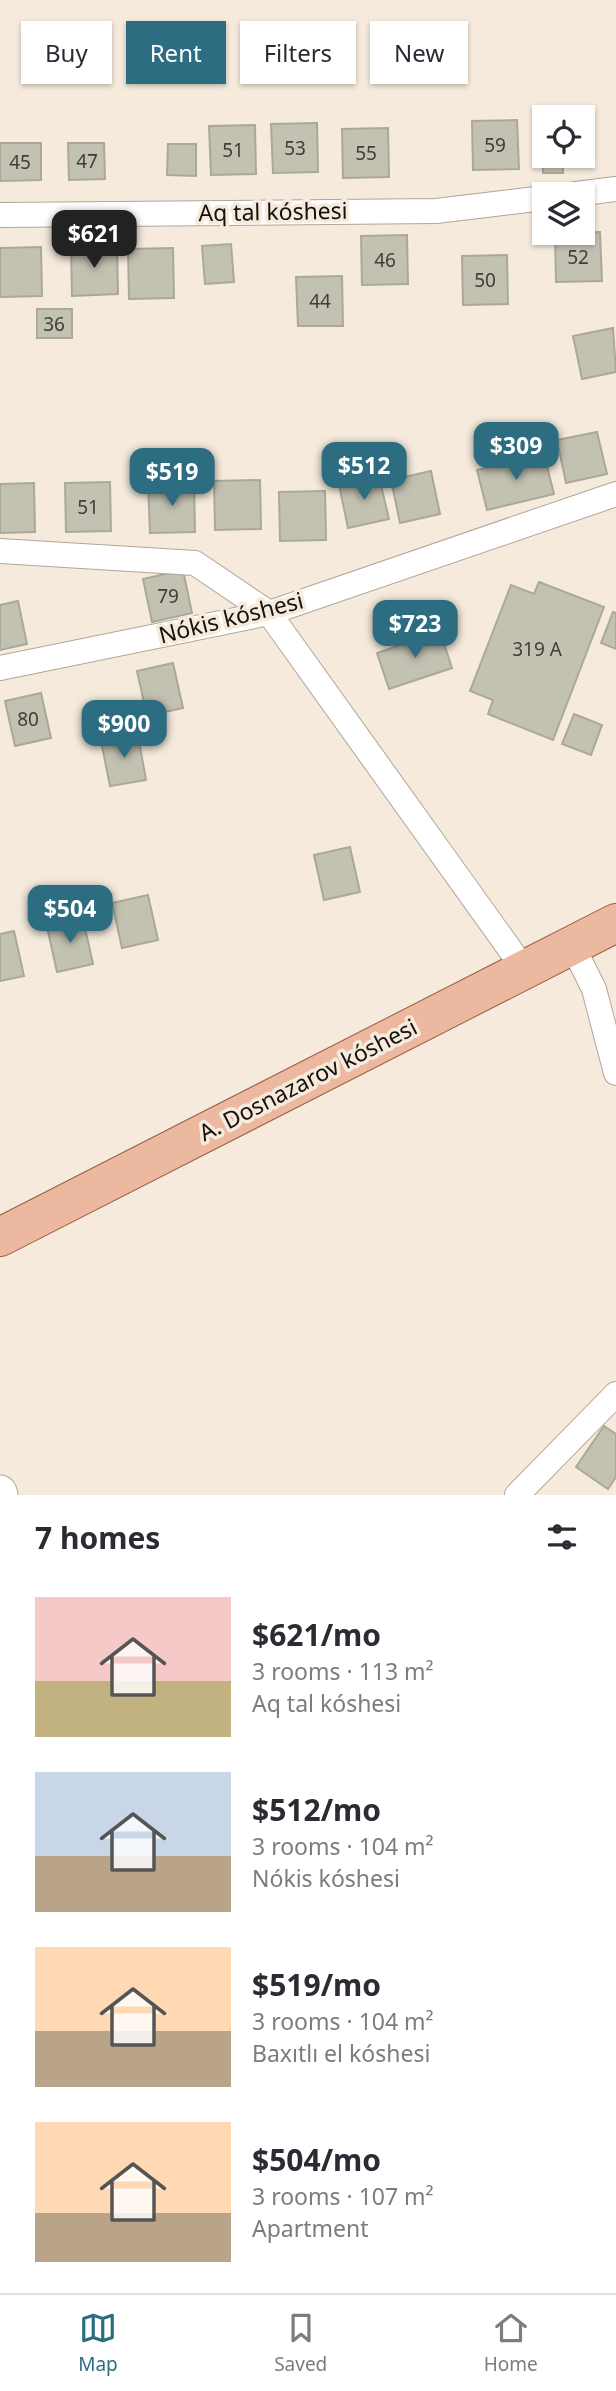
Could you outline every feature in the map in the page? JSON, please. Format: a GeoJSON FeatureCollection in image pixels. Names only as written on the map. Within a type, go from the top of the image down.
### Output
{"type":"FeatureCollection","features":[{"type":"Feature","properties":{"kind":"main road","name":"A. Dosnazarov kóshesi"},"geometry":{"type":"LineString","coordinates":[[0,1237],[616,923]]}},
{"type":"Feature","properties":{"kind":"street"},"geometry":{"type":"LineString","coordinates":[[595,192],[616,190]]}},
{"type":"Feature","properties":{"kind":"street","name":"Aq tal kóshesi"},"geometry":{"type":"LineString","coordinates":[[0,215],[436,211],[532,199]]}},
{"type":"Feature","properties":{"kind":"street","name":"Nókis kóshesi"},"geometry":{"type":"LineString","coordinates":[[0,668],[269,613],[616,494]]}},
{"type":"Feature","properties":{"kind":"street"},"geometry":{"type":"LineString","coordinates":[[0,551],[195,563],[269,613],[524,969]]}},
{"type":"Feature","properties":{"kind":"street"},"geometry":{"type":"LineString","coordinates":[[572,945],[594,989],[616,1073]]}},
{"type":"Feature","properties":{"kind":"street"},"geometry":{"type":"LineString","coordinates":[[517,1495],[616,1394]]}},
{"type":"Feature","properties":{"kind":"building"},"geometry":{"type":"Polygon","coordinates":[[[517,120],[519,169],[473,170],[472,121],[517,120]]]}},
{"type":"Feature","properties":{"kind":"building"},"geometry":{"type":"Polygon","coordinates":[[[317,123],[318,172],[273,173],[271,124],[317,123]]]}},
{"type":"Feature","properties":{"kind":"building"},"geometry":{"type":"Polygon","coordinates":[[[255,125],[256,174],[211,175],[209,126],[255,125]]]}},
{"type":"Feature","properties":{"kind":"building"},"geometry":{"type":"Polygon","coordinates":[[[388,128],[389,177],[343,178],[342,129],[388,128]]]}},
{"type":"Feature","properties":{"kind":"building"},"geometry":{"type":"Polygon","coordinates":[[[0,143],[41,143],[41,180],[0,181],[0,143]]]}},
{"type":"Feature","properties":{"kind":"building"},"geometry":{"type":"Polygon","coordinates":[[[68,143],[104,143],[105,179],[69,180],[68,143]]]}},
{"type":"Feature","properties":{"kind":"building"},"geometry":{"type":"Polygon","coordinates":[[[168,144],[196,144],[196,176],[167,175],[168,144]]]}},
{"type":"Feature","properties":{"kind":"building"},"geometry":{"type":"Polygon","coordinates":[[[543,168],[563,168],[563,173],[543,173],[543,168]]]}},
{"type":"Feature","properties":{"kind":"building"},"geometry":{"type":"Polygon","coordinates":[[[595,232],[600,232],[602,281],[556,282],[555,245],[595,245],[595,232]]]}},
{"type":"Feature","properties":{"kind":"building"},"geometry":{"type":"Polygon","coordinates":[[[407,235],[408,284],[362,285],[361,236],[407,235]]]}},
{"type":"Feature","properties":{"kind":"building"},"geometry":{"type":"Polygon","coordinates":[[[231,244],[234,282],[205,284],[202,246],[231,244]]]}},
{"type":"Feature","properties":{"kind":"building"},"geometry":{"type":"Polygon","coordinates":[[[117,245],[118,294],[72,296],[71,246],[117,245]]]}},
{"type":"Feature","properties":{"kind":"building"},"geometry":{"type":"Polygon","coordinates":[[[41,247],[42,296],[0,297],[0,248],[41,247]]]}},
{"type":"Feature","properties":{"kind":"building"},"geometry":{"type":"Polygon","coordinates":[[[173,248],[174,298],[129,299],[128,249],[173,248]]]}},
{"type":"Feature","properties":{"kind":"building"},"geometry":{"type":"Polygon","coordinates":[[[507,255],[508,304],[463,305],[462,256],[507,255]]]}},
{"type":"Feature","properties":{"kind":"building"},"geometry":{"type":"Polygon","coordinates":[[[342,276],[343,326],[298,326],[296,277],[342,276]]]}},
{"type":"Feature","properties":{"kind":"building"},"geometry":{"type":"Polygon","coordinates":[[[37,309],[72,309],[72,338],[37,338],[37,309]]]}},
{"type":"Feature","properties":{"kind":"building"},"geometry":{"type":"Polygon","coordinates":[[[613,328],[616,372],[582,379],[573,336],[613,328]]]}},
{"type":"Feature","properties":{"kind":"building"},"geometry":{"type":"Polygon","coordinates":[[[597,432],[607,474],[566,483],[557,440],[597,432]]]}},
{"type":"Feature","properties":{"kind":"building"},"geometry":{"type":"Polygon","coordinates":[[[544,454],[554,494],[487,510],[477,470],[544,454]]]}},
{"type":"Feature","properties":{"kind":"building"},"geometry":{"type":"Polygon","coordinates":[[[431,471],[440,514],[400,523],[391,480],[431,471]]]}},
{"type":"Feature","properties":{"kind":"building"},"geometry":{"type":"Polygon","coordinates":[[[379,477],[389,519],[348,528],[339,485],[379,477]]]}},
{"type":"Feature","properties":{"kind":"building"},"geometry":{"type":"Polygon","coordinates":[[[260,480],[261,529],[215,530],[214,481],[260,480]]]}},
{"type":"Feature","properties":{"kind":"building"},"geometry":{"type":"Polygon","coordinates":[[[110,482],[111,531],[66,532],[65,483],[110,482]]]}},
{"type":"Feature","properties":{"kind":"building"},"geometry":{"type":"Polygon","coordinates":[[[34,483],[35,532],[0,533],[0,484],[34,483]]]}},
{"type":"Feature","properties":{"kind":"building"},"geometry":{"type":"Polygon","coordinates":[[[194,483],[195,532],[150,533],[148,484],[194,483]]]}},
{"type":"Feature","properties":{"kind":"building"},"geometry":{"type":"Polygon","coordinates":[[[325,491],[326,540],[280,541],[279,492],[325,491]]]}},
{"type":"Feature","properties":{"kind":"building"},"geometry":{"type":"Polygon","coordinates":[[[183,570],[192,613],[152,622],[143,579],[183,570]]]}},
{"type":"Feature","properties":{"kind":"building"},"geometry":{"type":"Polygon","coordinates":[[[539,582],[604,607],[553,740],[488,714],[493,700],[470,691],[511,585],[534,594],[539,582]]]}},
{"type":"Feature","properties":{"kind":"building"},"geometry":{"type":"Polygon","coordinates":[[[18,601],[27,644],[0,650],[0,605],[18,601]]]}},
{"type":"Feature","properties":{"kind":"building"},"geometry":{"type":"Polygon","coordinates":[[[613,612],[616,613],[616,649],[601,643],[613,612]]]}},
{"type":"Feature","properties":{"kind":"building"},"geometry":{"type":"Polygon","coordinates":[[[440,631],[452,668],[389,689],[377,653],[440,631]]]}},
{"type":"Feature","properties":{"kind":"building"},"geometry":{"type":"Polygon","coordinates":[[[173,663],[183,708],[147,716],[137,671],[173,663]]]}},
{"type":"Feature","properties":{"kind":"building"},"geometry":{"type":"Polygon","coordinates":[[[41,693],[51,738],[15,746],[5,701],[41,693]]]}},
{"type":"Feature","properties":{"kind":"building"},"geometry":{"type":"Polygon","coordinates":[[[574,714],[602,725],[591,755],[562,744],[574,714]]]}},
{"type":"Feature","properties":{"kind":"building"},"geometry":{"type":"Polygon","coordinates":[[[138,735],[146,780],[110,786],[101,741],[138,735]]]}},
{"type":"Feature","properties":{"kind":"building"},"geometry":{"type":"Polygon","coordinates":[[[350,847],[360,892],[324,900],[314,855],[350,847]]]}},
{"type":"Feature","properties":{"kind":"building"},"geometry":{"type":"Polygon","coordinates":[[[148,895],[158,940],[122,948],[112,903],[148,895]]]}},
{"type":"Feature","properties":{"kind":"building"},"geometry":{"type":"Polygon","coordinates":[[[83,919],[93,964],[57,972],[47,927],[83,919]]]}},
{"type":"Feature","properties":{"kind":"building"},"geometry":{"type":"Polygon","coordinates":[[[14,931],[24,976],[0,981],[0,934],[14,931]]]}},
{"type":"Feature","properties":{"kind":"building"},"geometry":{"type":"Polygon","coordinates":[[[604,1426],[616,1434],[616,1477],[608,1489],[576,1467],[604,1426]]]}}]}
